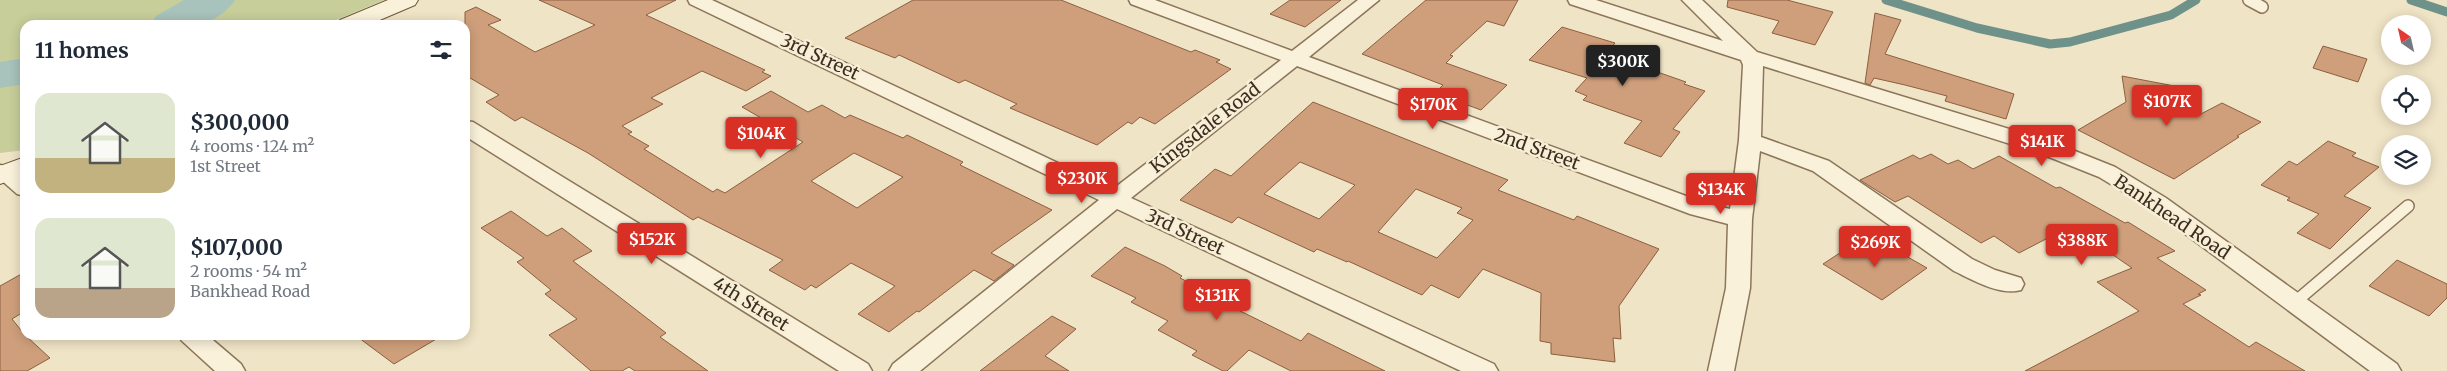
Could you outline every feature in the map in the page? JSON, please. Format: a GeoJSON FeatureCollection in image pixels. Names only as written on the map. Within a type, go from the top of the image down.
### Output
{"type":"FeatureCollection","features":[{"type":"Feature","properties":{"kind":"main road"},"geometry":{"type":"LineString","coordinates":[[360,20],[408,0]]}},
{"type":"Feature","properties":{"kind":"street","name":"3rd Street"},"geometry":{"type":"LineString","coordinates":[[697,0],[1114,199],[1485,371]]}},
{"type":"Feature","properties":{"kind":"street","name":"2nd Street"},"geometry":{"type":"LineString","coordinates":[[1138,0],[1698,209],[1740,219]]}},
{"type":"Feature","properties":{"kind":"street","name":"Kingsdale Road"},"geometry":{"type":"LineString","coordinates":[[902,371],[1114,199],[1370,0]]}},
{"type":"Feature","properties":{"kind":"street"},"geometry":{"type":"LineString","coordinates":[[1577,0],[1750,56],[1754,75],[1750,140],[1740,219],[1738,288],[1721,371]]}},
{"type":"Feature","properties":{"kind":"street","name":"Bankhead Road"},"geometry":{"type":"LineString","coordinates":[[1691,0],[1750,56],[2081,160],[2107,172],[2158,203],[2388,371]]}},
{"type":"Feature","properties":{"kind":"street","name":"4th Street"},"geometry":{"type":"LineString","coordinates":[[470,130],[859,371]]}},
{"type":"Feature","properties":{"kind":"street"},"geometry":{"type":"LineString","coordinates":[[1750,140],[1822,166],[1964,265],[1986,276],[2012,284]]}},
{"type":"Feature","properties":{"kind":"street"},"geometry":{"type":"LineString","coordinates":[[197,340],[232,371]]}},
{"type":"Feature","properties":{"kind":"lane"},"geometry":{"type":"LineString","coordinates":[[2249,0],[2262,7]]}},
{"type":"Feature","properties":{"kind":"lane"},"geometry":{"type":"LineString","coordinates":[[2294,303],[2408,206]]}},
{"type":"Feature","properties":{"kind":"green space"},"geometry":{"type":"Polygon","coordinates":[[[0,0],[384,0],[336,20],[20,20],[20,151],[0,153],[0,0]]]}},
{"type":"Feature","properties":{"kind":"building"},"geometry":{"type":"Polygon","coordinates":[[[539,0],[676,0],[646,15],[765,70],[762,72],[771,76],[746,91],[702,71],[651,98],[663,104],[622,126],[632,132],[628,134],[649,146],[644,149],[713,192],[717,189],[725,193],[803,142],[742,107],[771,91],[808,112],[822,105],[845,118],[850,115],[903,138],[907,135],[963,162],[960,165],[1052,210],[991,253],[1014,265],[994,281],[974,270],[919,312],[917,311],[889,332],[858,314],[895,286],[851,263],[816,288],[811,285],[805,290],[769,270],[783,260],[698,217],[693,220],[588,153],[522,117],[515,121],[486,102],[499,95],[470,78],[470,20],[465,20],[465,12],[476,7],[501,20],[488,25],[535,52],[595,25],[539,0]],[[854,153],[811,181],[857,208],[903,177],[854,153]]]}},
{"type":"Feature","properties":{"kind":"building"},"geometry":{"type":"Polygon","coordinates":[[[913,0],[1061,0],[1191,52],[1195,50],[1220,60],[1216,62],[1231,69],[1155,124],[1140,117],[1132,124],[1128,122],[1097,145],[1010,108],[1017,104],[965,80],[959,83],[899,55],[895,58],[845,38],[913,0]]]}},
{"type":"Feature","properties":{"kind":"building"},"geometry":{"type":"Polygon","coordinates":[[[1290,0],[1341,0],[1305,27],[1270,14],[1290,0]]]}},
{"type":"Feature","properties":{"kind":"building"},"geometry":{"type":"Polygon","coordinates":[[[1426,0],[1518,0],[1504,26],[1487,21],[1450,55],[1453,56],[1446,63],[1507,85],[1481,110],[1435,93],[1443,85],[1362,54],[1426,0]]]}},
{"type":"Feature","properties":{"kind":"building"},"geometry":{"type":"Polygon","coordinates":[[[1728,0],[1787,0],[1833,12],[1815,45],[1772,33],[1779,21],[1727,7],[1728,0]]]}},
{"type":"Feature","properties":{"kind":"building"},"geometry":{"type":"Polygon","coordinates":[[[1875,13],[1901,20],[1885,54],[2014,94],[2006,119],[1945,101],[1947,96],[1905,85],[1874,78],[1870,85],[1865,83],[1875,13]]]}},
{"type":"Feature","properties":{"kind":"building"},"geometry":{"type":"Polygon","coordinates":[[[1562,27],[1615,43],[1606,54],[1686,82],[1684,84],[1705,91],[1673,129],[1680,132],[1661,157],[1624,143],[1642,121],[1583,100],[1587,96],[1575,91],[1587,78],[1529,60],[1562,27]]]}},
{"type":"Feature","properties":{"kind":"building"},"geometry":{"type":"Polygon","coordinates":[[[2323,46],[2367,59],[2358,82],[2313,68],[2323,46]]]}},
{"type":"Feature","properties":{"kind":"building"},"geometry":{"type":"Polygon","coordinates":[[[2122,76],[2190,89],[2197,116],[2222,103],[2261,122],[2174,179],[2078,130],[2126,102],[2122,76]]]}},
{"type":"Feature","properties":{"kind":"building"},"geometry":{"type":"Polygon","coordinates":[[[1313,102],[1508,180],[1498,190],[1574,220],[1577,216],[1659,249],[1619,306],[1621,339],[1613,338],[1615,362],[1551,354],[1551,343],[1540,341],[1541,293],[1483,269],[1459,298],[1431,285],[1422,295],[1348,261],[1317,249],[1314,252],[1238,217],[1232,223],[1180,200],[1215,169],[1231,176],[1313,102]],[[1300,162],[1264,194],[1319,219],[1355,185],[1300,162]],[[1416,189],[1378,232],[1437,258],[1473,220],[1457,213],[1462,208],[1416,189]]]}},
{"type":"Feature","properties":{"kind":"building"},"geometry":{"type":"Polygon","coordinates":[[[2328,141],[2356,153],[2352,156],[2379,167],[2344,196],[2371,208],[2330,249],[2297,233],[2319,214],[2287,200],[2290,198],[2261,185],[2289,161],[2297,165],[2328,141]]]}},
{"type":"Feature","properties":{"kind":"building"},"geometry":{"type":"Polygon","coordinates":[[[1931,154],[1948,164],[1958,160],[1973,169],[1999,156],[2056,188],[2060,187],[2125,223],[2128,222],[2175,251],[2157,258],[2206,290],[2198,294],[2201,295],[2183,304],[2249,347],[2256,342],[2305,371],[2025,371],[2139,311],[2097,282],[2132,268],[2071,226],[2019,253],[1994,236],[1981,243],[1908,196],[1895,202],[1860,180],[1913,155],[1920,159],[1931,154]]]}},
{"type":"Feature","properties":{"kind":"building"},"geometry":{"type":"Polygon","coordinates":[[[511,211],[547,236],[562,228],[592,251],[573,261],[666,333],[660,337],[708,371],[635,371],[629,367],[622,371],[591,371],[549,335],[577,319],[545,294],[551,290],[517,262],[524,258],[481,228],[511,211]]]}},
{"type":"Feature","properties":{"kind":"building"},"geometry":{"type":"Polygon","coordinates":[[[1878,240],[1927,268],[1882,300],[1823,264],[1858,241],[1869,247],[1878,240]]]}},
{"type":"Feature","properties":{"kind":"building"},"geometry":{"type":"Polygon","coordinates":[[[1125,247],[1165,266],[1182,276],[1180,278],[1226,301],[1224,303],[1301,341],[1308,333],[1385,371],[1291,371],[1249,350],[1227,371],[1223,371],[1192,355],[1197,351],[1158,330],[1168,321],[1131,302],[1136,298],[1091,276],[1125,247]]]}},
{"type":"Feature","properties":{"kind":"building"},"geometry":{"type":"Polygon","coordinates":[[[2397,260],[2447,284],[2447,298],[2429,316],[2369,286],[2397,260]]]}},
{"type":"Feature","properties":{"kind":"building"},"geometry":{"type":"Polygon","coordinates":[[[20,275],[20,314],[12,319],[20,329],[20,340],[30,340],[50,358],[27,371],[0,371],[0,286],[20,275]]]}},
{"type":"Feature","properties":{"kind":"building"},"geometry":{"type":"Polygon","coordinates":[[[1052,316],[1076,329],[1045,356],[1069,371],[980,371],[1052,316]]]}},
{"type":"Feature","properties":{"kind":"building"},"geometry":{"type":"Polygon","coordinates":[[[362,340],[435,340],[394,364],[362,340]]]}},
{"type":"Feature","properties":{"kind":"waterway"},"geometry":{"type":"LineString","coordinates":[[180,20],[214,0]]}},
{"type":"Feature","properties":{"kind":"waterway"},"geometry":{"type":"LineString","coordinates":[[1886,0],[1977,28],[2050,44],[2070,42],[2171,15],[2196,0]]}},
{"type":"Feature","properties":{"kind":"waterway"},"geometry":{"type":"LineString","coordinates":[[2411,0],[2447,12]]}},
{"type":"Feature","properties":{"kind":"waterway"},"geometry":{"type":"LineString","coordinates":[[0,75],[20,72]]}}]}
